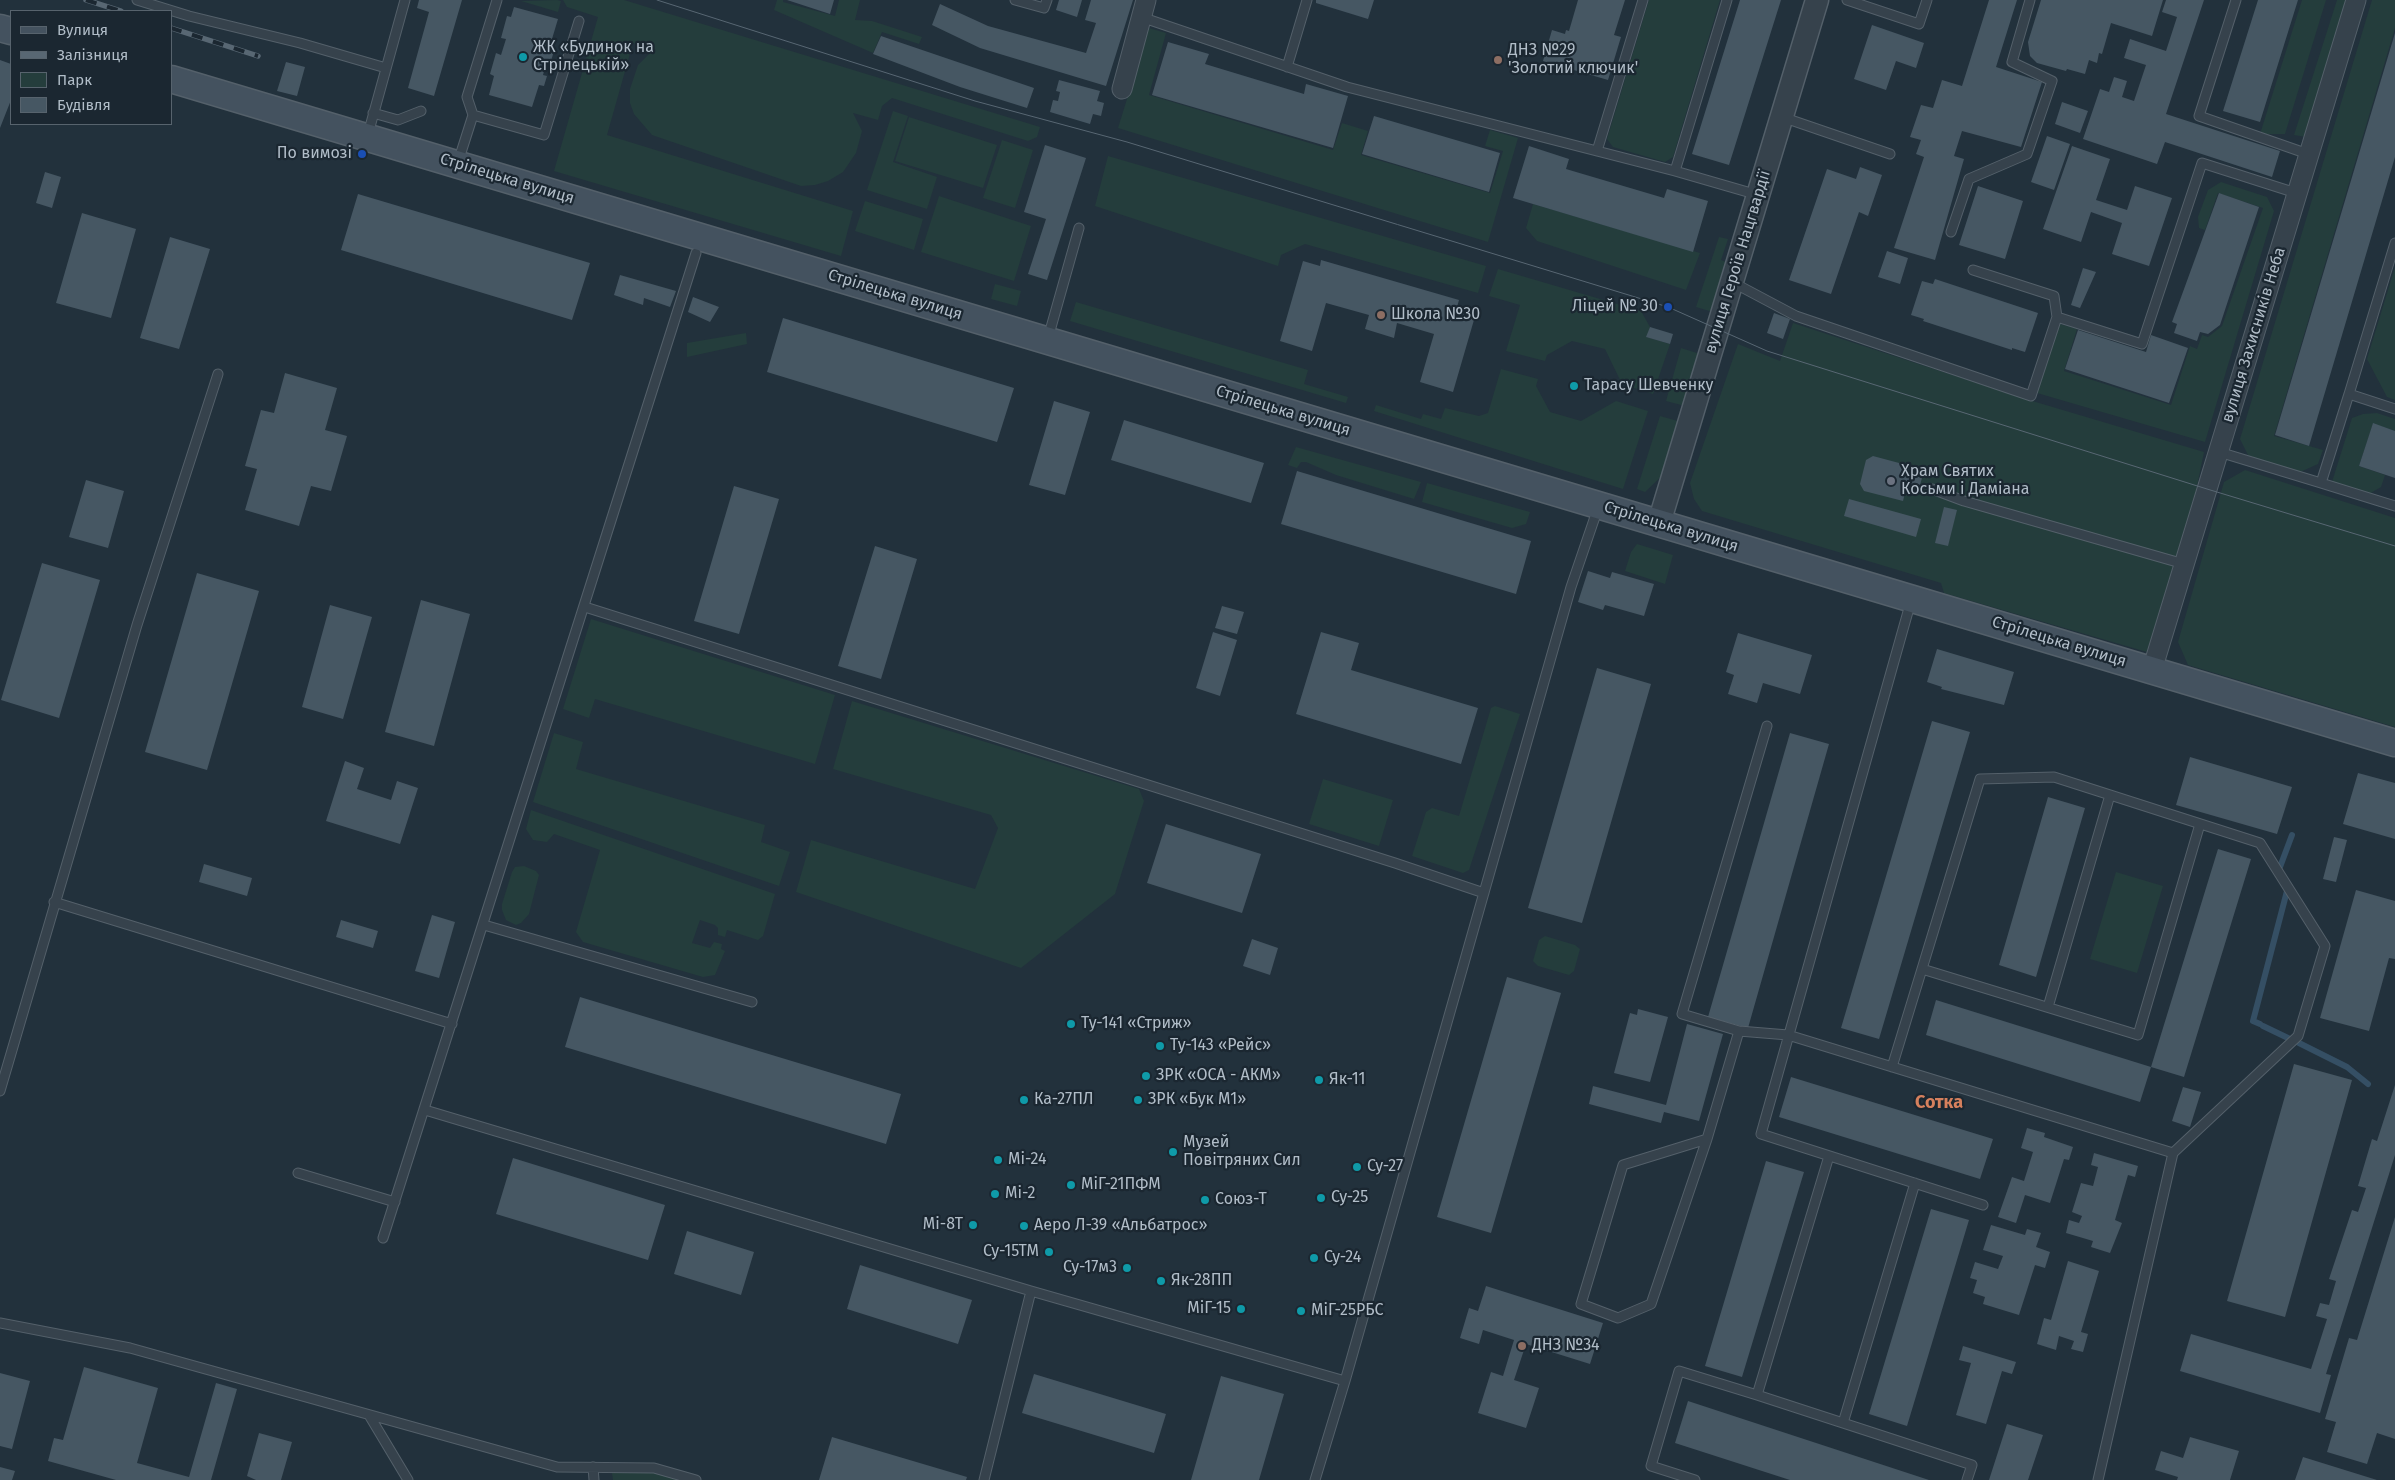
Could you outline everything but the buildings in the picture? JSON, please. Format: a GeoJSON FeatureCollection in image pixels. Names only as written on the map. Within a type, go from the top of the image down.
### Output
{"type":"FeatureCollection","features":[{"type":"Feature","properties":{"kind":"main road","name":"Стрілецька вулиця"},"geometry":{"type":"LineString","coordinates":[[172,79],[370,125],[458,164],[2395,743]]}},
{"type":"Feature","properties":{"kind":"street","name":"вулиця Героїв Нацгвардії"},"geometry":{"type":"LineString","coordinates":[[1659,523],[1817,0]]}},
{"type":"Feature","properties":{"kind":"street","name":"вулиця Захисників Неба"},"geometry":{"type":"LineString","coordinates":[[2152,670],[2356,0]]}},
{"type":"Feature","properties":{"kind":"street"},"geometry":{"type":"LineString","coordinates":[[1122,89],[1144,9]]}},
{"type":"Feature","properties":{"kind":"lane"},"geometry":{"type":"LineString","coordinates":[[137,0],[170,10]]}},
{"type":"Feature","properties":{"kind":"lane"},"geometry":{"type":"LineString","coordinates":[[404,0],[370,125],[398,120],[421,111]]}},
{"type":"Feature","properties":{"kind":"lane"},"geometry":{"type":"LineString","coordinates":[[458,164],[473,115],[468,97],[497,0]]}},
{"type":"Feature","properties":{"kind":"lane"},"geometry":{"type":"LineString","coordinates":[[1016,0],[1044,8],[1047,0]]}},
{"type":"Feature","properties":{"kind":"lane"},"geometry":{"type":"LineString","coordinates":[[1287,67],[1307,0]]}},
{"type":"Feature","properties":{"kind":"lane"},"geometry":{"type":"LineString","coordinates":[[1597,151],[1643,0]]}},
{"type":"Feature","properties":{"kind":"lane"},"geometry":{"type":"LineString","coordinates":[[1675,171],[1727,0]]}},
{"type":"Feature","properties":{"kind":"lane"},"geometry":{"type":"LineString","coordinates":[[1847,0],[1919,24],[1926,0]]}},
{"type":"Feature","properties":{"kind":"lane"},"geometry":{"type":"LineString","coordinates":[[1951,232],[1969,179],[2027,154],[2052,81],[2012,62],[2030,0]]}},
{"type":"Feature","properties":{"kind":"lane"},"geometry":{"type":"LineString","coordinates":[[2236,0],[2199,116],[2308,154]]}},
{"type":"Feature","properties":{"kind":"lane"},"geometry":{"type":"LineString","coordinates":[[1144,9],[1287,67],[1347,87],[1675,171],[1758,195]]}},
{"type":"Feature","properties":{"kind":"lane"},"geometry":{"type":"LineString","coordinates":[[172,11],[300,43],[386,68]]}},
{"type":"Feature","properties":{"kind":"lane"},"geometry":{"type":"LineString","coordinates":[[473,115],[544,135],[579,21]]}},
{"type":"Feature","properties":{"kind":"lane"},"geometry":{"type":"LineString","coordinates":[[1782,117],[1890,154]]}},
{"type":"Feature","properties":{"kind":"lane"},"geometry":{"type":"LineString","coordinates":[[2057,317],[2142,344],[2202,163],[2296,193]]}},
{"type":"Feature","properties":{"kind":"lane"},"geometry":{"type":"LineString","coordinates":[[1047,340],[1079,228]]}},
{"type":"Feature","properties":{"kind":"lane"},"geometry":{"type":"LineString","coordinates":[[2321,483],[2395,243]]}},
{"type":"Feature","properties":{"kind":"lane"},"geometry":{"type":"LineString","coordinates":[[383,1238],[696,253]]}},
{"type":"Feature","properties":{"kind":"lane"},"geometry":{"type":"LineString","coordinates":[[1732,282],[1796,316],[2030,396],[2057,317],[2054,296],[1974,270]]}},
{"type":"Feature","properties":{"kind":"lane"},"geometry":{"type":"LineString","coordinates":[[0,1090],[137,625],[218,374]]}},
{"type":"Feature","properties":{"kind":"lane"},"geometry":{"type":"LineString","coordinates":[[2349,394],[2395,409]]}},
{"type":"Feature","properties":{"kind":"lane"},"geometry":{"type":"LineString","coordinates":[[2219,452],[2395,506]]}},
{"type":"Feature","properties":{"kind":"lane"},"geometry":{"type":"LineString","coordinates":[[1932,489],[1964,501],[2184,564]]}},
{"type":"Feature","properties":{"kind":"lane"},"geometry":{"type":"LineString","coordinates":[[1315,1480],[1345,1381],[1571,587],[1599,505]]}},
{"type":"Feature","properties":{"kind":"lane"},"geometry":{"type":"LineString","coordinates":[[1911,598],[1761,1134],[1983,1205]]}},
{"type":"Feature","properties":{"kind":"lane"},"geometry":{"type":"LineString","coordinates":[[585,607],[1396,863],[1484,893]]}},
{"type":"Feature","properties":{"kind":"lane"},"geometry":{"type":"LineString","coordinates":[[1767,726],[1682,1014],[1739,1032],[1788,1035],[2174,1153]]}},
{"type":"Feature","properties":{"kind":"lane"},"geometry":{"type":"LineString","coordinates":[[1892,1067],[1980,778],[2054,777],[2260,843],[2325,946],[2298,1036],[2174,1153],[2098,1480]]}},
{"type":"Feature","properties":{"kind":"lane"},"geometry":{"type":"LineString","coordinates":[[2048,1007],[2110,795]]}},
{"type":"Feature","properties":{"kind":"lane"},"geometry":{"type":"LineString","coordinates":[[1922,969],[2138,1035],[2200,824]]}},
{"type":"Feature","properties":{"kind":"lane"},"geometry":{"type":"LineString","coordinates":[[54,902],[452,1024]]}},
{"type":"Feature","properties":{"kind":"lane"},"geometry":{"type":"LineString","coordinates":[[484,925],[752,1002]]}},
{"type":"Feature","properties":{"kind":"lane"},"geometry":{"type":"LineString","coordinates":[[1707,1139],[1623,1166],[1581,1304],[1618,1318],[1651,1304],[1707,1139],[1739,1032]]}},
{"type":"Feature","properties":{"kind":"lane"},"geometry":{"type":"LineString","coordinates":[[425,1110],[1031,1291],[1345,1381]]}},
{"type":"Feature","properties":{"kind":"lane"},"geometry":{"type":"LineString","coordinates":[[1757,1395],[1829,1156]]}},
{"type":"Feature","properties":{"kind":"lane"},"geometry":{"type":"LineString","coordinates":[[298,1173],[395,1202]]}},
{"type":"Feature","properties":{"kind":"lane"},"geometry":{"type":"LineString","coordinates":[[1843,1423],[1915,1184]]}},
{"type":"Feature","properties":{"kind":"lane"},"geometry":{"type":"LineString","coordinates":[[984,1480],[1031,1291]]}},
{"type":"Feature","properties":{"kind":"lane"},"geometry":{"type":"LineString","coordinates":[[0,1322],[130,1348],[558,1467],[654,1468],[696,1480]]}},
{"type":"Feature","properties":{"kind":"lane"},"geometry":{"type":"LineString","coordinates":[[1695,1480],[1651,1466],[1679,1371],[1972,1465],[1967,1480]]}},
{"type":"Feature","properties":{"kind":"lane"},"geometry":{"type":"LineString","coordinates":[[369,1415],[408,1480]]}},
{"type":"Feature","properties":{"kind":"lane"},"geometry":{"type":"LineString","coordinates":[[593,1467],[594,1480]]}},
{"type":"Feature","properties":{"kind":"green space"},"geometry":{"type":"Polygon","coordinates":[[[563,0],[624,0],[1040,127],[1037,137],[1028,141],[892,98],[882,106],[878,120],[853,113],[862,131],[856,153],[843,172],[828,181],[815,185],[801,186],[652,135],[634,114],[630,103],[630,89],[638,65],[653,50],[633,43],[607,135],[853,211],[841,256],[554,171],[598,17],[567,7],[563,0]]]}},
{"type":"Feature","properties":{"kind":"green space"},"geometry":{"type":"Polygon","coordinates":[[[777,0],[783,0],[783,2],[835,16],[839,0],[860,0],[855,20],[872,21],[922,37],[919,44],[882,32],[873,53],[774,10],[777,0]]]}},
{"type":"Feature","properties":{"kind":"green space"},"geometry":{"type":"Polygon","coordinates":[[[1649,0],[1720,0],[1673,157],[1665,162],[1613,147],[1607,139],[1649,0]]]}},
{"type":"Feature","properties":{"kind":"green space"},"geometry":{"type":"Polygon","coordinates":[[[2302,0],[2326,0],[2285,134],[2260,134],[2302,0]]]}},
{"type":"Feature","properties":{"kind":"green space"},"geometry":{"type":"Polygon","coordinates":[[[2337,0],[2348,0],[2306,137],[2294,135],[2337,0]]]}},
{"type":"Feature","properties":{"kind":"green space"},"geometry":{"type":"Polygon","coordinates":[[[2372,0],[2395,0],[2395,28],[2274,436],[2323,450],[2318,464],[2298,473],[2249,457],[2240,439],[2372,0]]]}},
{"type":"Feature","properties":{"kind":"green space"},"geometry":{"type":"Polygon","coordinates":[[[521,1],[561,1],[558,12],[521,1]]]}},
{"type":"Feature","properties":{"kind":"green space"},"geometry":{"type":"Polygon","coordinates":[[[1149,28],[1166,33],[1149,95],[1333,150],[1342,123],[1368,131],[1361,155],[1490,193],[1503,151],[1485,146],[1490,130],[1518,138],[1488,242],[1118,128],[1149,28]]]}},
{"type":"Feature","properties":{"kind":"green space"},"geometry":{"type":"Polygon","coordinates":[[[893,111],[908,116],[893,162],[937,177],[927,209],[867,190],[893,111]]]}},
{"type":"Feature","properties":{"kind":"green space"},"geometry":{"type":"Polygon","coordinates":[[[909,117],[997,145],[983,188],[895,161],[909,117]]]}},
{"type":"Feature","properties":{"kind":"green space"},"geometry":{"type":"Polygon","coordinates":[[[1002,140],[1033,150],[1015,208],[983,198],[1002,140]]]}},
{"type":"Feature","properties":{"kind":"green space"},"geometry":{"type":"Polygon","coordinates":[[[1108,156],[1486,266],[1478,293],[1305,244],[1281,255],[1278,266],[1095,206],[1108,156]]]}},
{"type":"Feature","properties":{"kind":"green space"},"geometry":{"type":"Polygon","coordinates":[[[2221,182],[2267,197],[2274,211],[2205,442],[2037,393],[2060,324],[2077,329],[2064,371],[2171,405],[2190,346],[2197,349],[2202,335],[2208,337],[2222,326],[2263,208],[2218,193],[2205,230],[2199,228],[2198,217],[2208,190],[2221,182]]]}},
{"type":"Feature","properties":{"kind":"green space"},"geometry":{"type":"Polygon","coordinates":[[[939,196],[1031,226],[1014,281],[921,252],[939,196]]]}},
{"type":"Feature","properties":{"kind":"green space"},"geometry":{"type":"Polygon","coordinates":[[[865,201],[923,219],[914,250],[855,231],[865,201]]]}},
{"type":"Feature","properties":{"kind":"green space"},"geometry":{"type":"Polygon","coordinates":[[[1533,204],[1700,253],[1686,290],[1537,241],[1526,228],[1533,204]]]}},
{"type":"Feature","properties":{"kind":"green space"},"geometry":{"type":"Polygon","coordinates":[[[1719,237],[1728,239],[1721,260],[1732,264],[1716,313],[1696,307],[1719,237]]]}},
{"type":"Feature","properties":{"kind":"green space"},"geometry":{"type":"Polygon","coordinates":[[[2395,267],[2395,400],[2387,397],[2367,359],[2395,267]]]}},
{"type":"Feature","properties":{"kind":"green space"},"geometry":{"type":"Polygon","coordinates":[[[1498,269],[1641,311],[1650,327],[1647,337],[1670,344],[1653,394],[1622,384],[1605,349],[1572,341],[1547,355],[1545,361],[1506,351],[1520,305],[1489,296],[1498,269]]]}},
{"type":"Feature","properties":{"kind":"green space"},"geometry":{"type":"Polygon","coordinates":[[[995,284],[1021,291],[1017,306],[991,299],[995,284]]]}},
{"type":"Feature","properties":{"kind":"green space"},"geometry":{"type":"Polygon","coordinates":[[[1076,302],[1308,370],[1304,384],[1348,397],[1346,403],[1070,321],[1076,302]]]}},
{"type":"Feature","properties":{"kind":"green space"},"geometry":{"type":"Polygon","coordinates":[[[1793,323],[2029,400],[2204,452],[2196,491],[2147,652],[1944,593],[1941,583],[1702,511],[1694,499],[1690,483],[1738,344],[1780,361],[1793,323]]]}},
{"type":"Feature","properties":{"kind":"green space"},"geometry":{"type":"Polygon","coordinates":[[[746,333],[747,344],[687,357],[687,343],[746,333]]]}},
{"type":"Feature","properties":{"kind":"green space"},"geometry":{"type":"Polygon","coordinates":[[[1681,348],[1700,354],[1685,406],[1666,401],[1681,348]]]}},
{"type":"Feature","properties":{"kind":"green space"},"geometry":{"type":"Polygon","coordinates":[[[1501,369],[1538,379],[1536,386],[1550,412],[1581,421],[1616,401],[1648,411],[1623,489],[1374,411],[1376,405],[1421,419],[1423,414],[1441,419],[1445,408],[1479,416],[1488,413],[1501,369]]]}},
{"type":"Feature","properties":{"kind":"green space"},"geometry":{"type":"Polygon","coordinates":[[[2377,413],[2395,419],[2395,431],[2373,424],[2359,466],[2385,475],[2381,487],[2369,494],[2332,482],[2352,418],[2363,414],[2377,413]]]}},
{"type":"Feature","properties":{"kind":"green space"},"geometry":{"type":"Polygon","coordinates":[[[1660,416],[1681,422],[1666,472],[1645,492],[1637,489],[1660,416]]]}},
{"type":"Feature","properties":{"kind":"green space"},"geometry":{"type":"Polygon","coordinates":[[[1296,447],[1421,482],[1414,499],[1336,475],[1306,462],[1301,462],[1297,468],[1288,465],[1296,447]]]}},
{"type":"Feature","properties":{"kind":"green space"},"geometry":{"type":"Polygon","coordinates":[[[2245,470],[2395,518],[2395,727],[2188,665],[2178,642],[2224,482],[2245,470]]]}},
{"type":"Feature","properties":{"kind":"green space"},"geometry":{"type":"Polygon","coordinates":[[[1427,483],[1530,512],[1526,524],[1512,528],[1422,502],[1427,483]]]}},
{"type":"Feature","properties":{"kind":"green space"},"geometry":{"type":"Polygon","coordinates":[[[1637,544],[1673,555],[1665,584],[1625,571],[1631,552],[1637,544]]]}},
{"type":"Feature","properties":{"kind":"green space"},"geometry":{"type":"Polygon","coordinates":[[[591,619],[835,695],[815,764],[595,699],[589,718],[563,709],[591,619]]]}},
{"type":"Feature","properties":{"kind":"green space"},"geometry":{"type":"Polygon","coordinates":[[[852,701],[1139,789],[1144,801],[1115,894],[1021,968],[796,892],[811,840],[975,889],[998,828],[991,815],[833,769],[852,701]]]}},
{"type":"Feature","properties":{"kind":"green space"},"geometry":{"type":"Polygon","coordinates":[[[1495,706],[1520,714],[1469,870],[1463,873],[1412,856],[1426,812],[1432,808],[1459,816],[1491,708],[1495,706]]]}},
{"type":"Feature","properties":{"kind":"green space"},"geometry":{"type":"Polygon","coordinates":[[[554,733],[583,742],[576,769],[765,825],[761,842],[790,852],[779,886],[533,802],[554,733]]]}},
{"type":"Feature","properties":{"kind":"green space"},"geometry":{"type":"Polygon","coordinates":[[[1323,779],[1393,800],[1379,846],[1309,824],[1323,779]]]}},
{"type":"Feature","properties":{"kind":"green space"},"geometry":{"type":"Polygon","coordinates":[[[531,810],[775,894],[763,936],[758,940],[727,930],[725,937],[718,935],[718,928],[715,925],[700,920],[692,943],[710,948],[714,942],[722,944],[721,949],[725,951],[715,975],[703,977],[583,942],[576,932],[600,850],[554,834],[547,842],[533,840],[526,829],[531,810]]]}},
{"type":"Feature","properties":{"kind":"green space"},"geometry":{"type":"Polygon","coordinates":[[[524,866],[536,871],[539,875],[529,914],[521,923],[516,925],[506,920],[502,904],[512,872],[515,867],[524,866]]]}},
{"type":"Feature","properties":{"kind":"green space"},"geometry":{"type":"Polygon","coordinates":[[[2116,872],[2163,886],[2137,973],[2090,959],[2116,872]]]}},
{"type":"Feature","properties":{"kind":"green space"},"geometry":{"type":"Polygon","coordinates":[[[1545,936],[1575,945],[1580,949],[1574,971],[1569,975],[1538,966],[1533,961],[1539,940],[1545,936]]]}},
{"type":"Feature","properties":{"kind":"green space"},"geometry":{"type":"Polygon","coordinates":[[[611,1467],[654,1468],[696,1480],[613,1480],[611,1467]]]}},
{"type":"Feature","properties":{"kind":"waterway"},"geometry":{"type":"LineString","coordinates":[[2280,867],[2292,835]]}},
{"type":"Feature","properties":{"kind":"waterway"},"geometry":{"type":"LineString","coordinates":[[2260,1024],[2253,1021],[2287,891]]}},
{"type":"Feature","properties":{"kind":"waterway"},"geometry":{"type":"LineString","coordinates":[[2263,1026],[2288,1038]]}},
{"type":"Feature","properties":{"kind":"waterway"},"geometry":{"type":"LineString","coordinates":[[2299,1043],[2347,1067],[2368,1084]]}},
{"type":"Feature","properties":{"kind":"tram line"},"geometry":{"type":"LineString","coordinates":[[657,0],[975,101],[1127,142],[1668,307],[1767,351],[2395,546]]}},
{"type":"Feature","properties":{"kind":"railway"},"geometry":{"type":"LineString","coordinates":[[86,0],[118,10]]}},
{"type":"Feature","properties":{"kind":"railway"},"geometry":{"type":"LineString","coordinates":[[172,28],[258,56]]}},
{"type":"Feature","properties":{"kind":"place","name":"ЖК «Будинок на Стрілецькій»"},"geometry":{"type":"Point","coordinates":[523,57]}},
{"type":"Feature","properties":{"kind":"place","name":"ДНЗ №29 'Золотий ключик'"},"geometry":{"type":"Point","coordinates":[1498,60]}},
{"type":"Feature","properties":{"kind":"place","name":"По вимозі"},"geometry":{"type":"Point","coordinates":[362,154]}},
{"type":"Feature","properties":{"kind":"place","name":"Ліцей № 30"},"geometry":{"type":"Point","coordinates":[1668,307]}},
{"type":"Feature","properties":{"kind":"place","name":"Школа №30"},"geometry":{"type":"Point","coordinates":[1381,315]}},
{"type":"Feature","properties":{"kind":"place","name":"Тарасу Шевченку"},"geometry":{"type":"Point","coordinates":[1574,386]}},
{"type":"Feature","properties":{"kind":"place","name":"Храм Святих Косьми і Даміана"},"geometry":{"type":"Point","coordinates":[1891,481]}},
{"type":"Feature","properties":{"kind":"place","name":"Ту-141 «Стриж»"},"geometry":{"type":"Point","coordinates":[1071,1024]}},
{"type":"Feature","properties":{"kind":"place","name":"Ту-143 «Рейс»"},"geometry":{"type":"Point","coordinates":[1160,1046]}},
{"type":"Feature","properties":{"kind":"place","name":"ЗРК «ОСА - АКМ»"},"geometry":{"type":"Point","coordinates":[1146,1076]}},
{"type":"Feature","properties":{"kind":"place","name":"Як-11"},"geometry":{"type":"Point","coordinates":[1319,1080]}},
{"type":"Feature","properties":{"kind":"place","name":"Ка-27ПЛ"},"geometry":{"type":"Point","coordinates":[1024,1100]}},
{"type":"Feature","properties":{"kind":"place","name":"ЗРК «Бук М1»"},"geometry":{"type":"Point","coordinates":[1138,1100]}},
{"type":"Feature","properties":{"kind":"place","name":"Музей Повітряних Сил"},"geometry":{"type":"Point","coordinates":[1173,1152]}},
{"type":"Feature","properties":{"kind":"place","name":"Мі-24"},"geometry":{"type":"Point","coordinates":[998,1160]}},
{"type":"Feature","properties":{"kind":"place","name":"Су-27"},"geometry":{"type":"Point","coordinates":[1357,1167]}},
{"type":"Feature","properties":{"kind":"place","name":"МіГ-21ПФМ"},"geometry":{"type":"Point","coordinates":[1071,1185]}},
{"type":"Feature","properties":{"kind":"place","name":"Мі-2"},"geometry":{"type":"Point","coordinates":[995,1194]}},
{"type":"Feature","properties":{"kind":"place","name":"Су-25"},"geometry":{"type":"Point","coordinates":[1321,1198]}},
{"type":"Feature","properties":{"kind":"place","name":"Союз-Т"},"geometry":{"type":"Point","coordinates":[1205,1200]}},
{"type":"Feature","properties":{"kind":"place","name":"Мі-8Т"},"geometry":{"type":"Point","coordinates":[973,1225]}},
{"type":"Feature","properties":{"kind":"place","name":"Аеро Л-39 «Альбатрос»"},"geometry":{"type":"Point","coordinates":[1024,1226]}},
{"type":"Feature","properties":{"kind":"place","name":"Су-15ТМ"},"geometry":{"type":"Point","coordinates":[1049,1252]}},
{"type":"Feature","properties":{"kind":"place","name":"Су-24"},"geometry":{"type":"Point","coordinates":[1314,1258]}},
{"type":"Feature","properties":{"kind":"place","name":"Су-17м3"},"geometry":{"type":"Point","coordinates":[1127,1268]}},
{"type":"Feature","properties":{"kind":"place","name":"Як-28ПП"},"geometry":{"type":"Point","coordinates":[1161,1281]}},
{"type":"Feature","properties":{"kind":"place","name":"МіГ-15"},"geometry":{"type":"Point","coordinates":[1241,1309]}},
{"type":"Feature","properties":{"kind":"place","name":"МіГ-25РБС"},"geometry":{"type":"Point","coordinates":[1301,1311]}},
{"type":"Feature","properties":{"kind":"place","name":"ДНЗ №34"},"geometry":{"type":"Point","coordinates":[1522,1346]}},
{"type":"Feature","properties":{"kind":"district","name":"Сотка"},"geometry":{"type":"Point","coordinates":[1939,1103]}}]}
